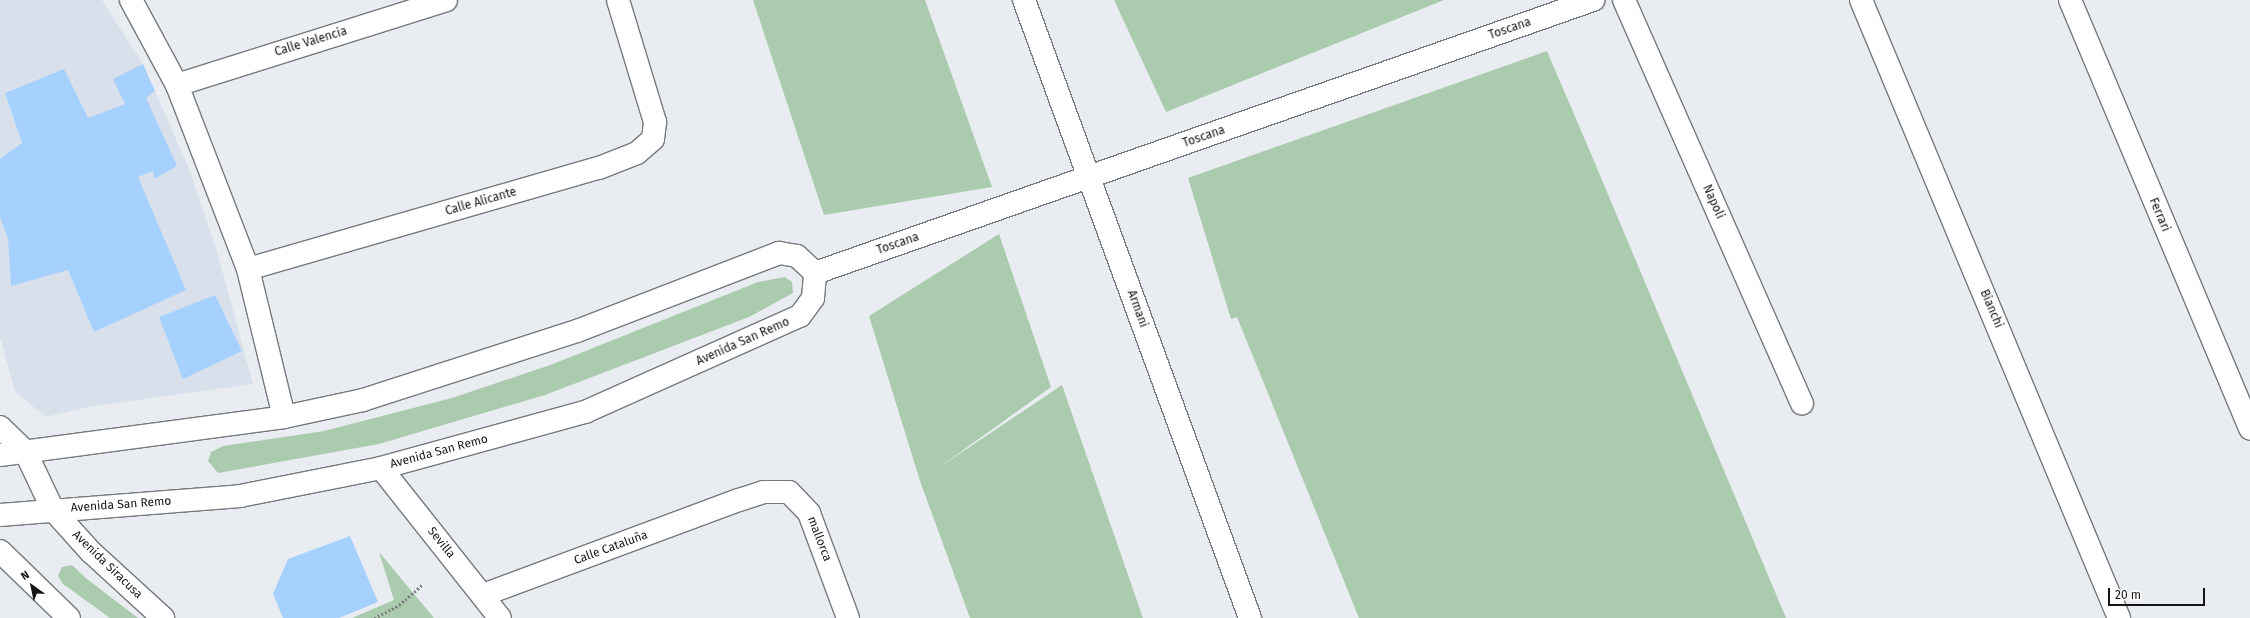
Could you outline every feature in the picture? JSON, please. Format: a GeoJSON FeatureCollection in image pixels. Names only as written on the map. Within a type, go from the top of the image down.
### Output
{"type":"FeatureCollection","features":[{"type":"Feature","properties":{"kind":"street"},"geometry":{"type":"LineString","coordinates":[[131,0],[177,85],[248,269],[284,417]]}},
{"type":"Feature","properties":{"kind":"street","name":"Calle Valencia"},"geometry":{"type":"LineString","coordinates":[[177,85],[446,0]]}},
{"type":"Feature","properties":{"kind":"street","name":"Calle Alicante"},"geometry":{"type":"LineString","coordinates":[[248,269],[599,168],[637,154],[653,139],[655,122],[618,0]]}},
{"type":"Feature","properties":{"kind":"street","name":"Armani"},"geometry":{"type":"LineString","coordinates":[[1024,0],[1250,618]]}},
{"type":"Feature","properties":{"kind":"street","name":"Toscana"},"geometry":{"type":"LineString","coordinates":[[815,273],[1593,0]]}},
{"type":"Feature","properties":{"kind":"street","name":"Napoli"},"geometry":{"type":"LineString","coordinates":[[1624,0],[1802,404]]}},
{"type":"Feature","properties":{"kind":"street","name":"Bianchi"},"geometry":{"type":"LineString","coordinates":[[1862,0],[2119,618]]}},
{"type":"Feature","properties":{"kind":"street","name":"Ferrari"},"geometry":{"type":"LineString","coordinates":[[2070,0],[2250,429]]}},
{"type":"Feature","properties":{"kind":"street"},"geometry":{"type":"LineString","coordinates":[[0,454],[284,417],[363,400],[577,331],[779,253],[797,256],[815,273]]}},
{"type":"Feature","properties":{"kind":"street","name":"Avenida San Remo"},"geometry":{"type":"LineString","coordinates":[[0,515],[240,496],[381,468],[585,412],[783,325],[800,316],[813,298],[815,273]]}},
{"type":"Feature","properties":{"kind":"street"},"geometry":{"type":"LineString","coordinates":[[0,428],[25,451]]}},
{"type":"Feature","properties":{"kind":"street","name":"Avenida Siracusa"},"geometry":{"type":"LineString","coordinates":[[25,451],[53,510],[91,552],[163,618]]}},
{"type":"Feature","properties":{"kind":"street","name":"Sevilla"},"geometry":{"type":"LineString","coordinates":[[381,468],[484,595],[500,618]]}},
{"type":"Feature","properties":{"kind":"street","name":"mallorca"},"geometry":{"type":"LineString","coordinates":[[739,500],[764,492],[789,492],[809,513],[848,618]]}},
{"type":"Feature","properties":{"kind":"street","name":"Calle Cataluña"},"geometry":{"type":"LineString","coordinates":[[484,595],[739,500]]}},
{"type":"Feature","properties":{"kind":"street"},"geometry":{"type":"LineString","coordinates":[[0,551],[69,618]]}},
{"type":"Feature","properties":{"kind":"path"},"geometry":{"type":"LineString","coordinates":[[374,618],[399,605],[422,585]]}},
{"type":"Feature","properties":{"kind":"shaded area"},"geometry":{"type":"Polygon","coordinates":[[[0,0],[102,0],[143,64],[189,169],[217,251],[253,384],[88,407],[46,417],[15,392],[0,337],[0,0]]]}},
{"type":"Feature","properties":{"kind":"green space"},"geometry":{"type":"Polygon","coordinates":[[[753,0],[925,0],[992,187],[824,215],[753,0]]]}},
{"type":"Feature","properties":{"kind":"green space"},"geometry":{"type":"Polygon","coordinates":[[[1114,0],[1444,0],[1166,112],[1114,0]]]}},
{"type":"Feature","properties":{"kind":"green space"},"geometry":{"type":"Polygon","coordinates":[[[1547,51],[1786,618],[1359,618],[1237,317],[1231,319],[1188,178],[1547,51]]]}},
{"type":"Feature","properties":{"kind":"green space"},"geometry":{"type":"Polygon","coordinates":[[[999,234],[1051,387],[937,469],[1062,385],[1143,618],[970,618],[920,481],[869,316],[999,234]]]}},
{"type":"Feature","properties":{"kind":"green space"},"geometry":{"type":"Polygon","coordinates":[[[785,277],[792,282],[793,293],[749,317],[545,395],[379,444],[218,473],[208,461],[211,452],[223,446],[324,431],[452,398],[553,364],[758,282],[785,277]]]}},
{"type":"Feature","properties":{"kind":"green space"},"geometry":{"type":"Polygon","coordinates":[[[379,552],[434,618],[352,618],[394,600],[379,552]]]}},
{"type":"Feature","properties":{"kind":"green space"},"geometry":{"type":"Polygon","coordinates":[[[72,565],[87,579],[138,618],[110,618],[63,584],[58,576],[62,567],[72,565]]]}},
{"type":"Feature","properties":{"kind":"building"},"geometry":{"type":"Polygon","coordinates":[[[143,64],[155,91],[146,98],[177,166],[154,179],[153,171],[138,177],[186,290],[94,332],[68,270],[11,286],[8,238],[0,217],[0,159],[22,143],[5,93],[64,69],[88,118],[125,104],[113,79],[143,64]]]}},
{"type":"Feature","properties":{"kind":"building"},"geometry":{"type":"Polygon","coordinates":[[[215,295],[242,351],[183,379],[159,317],[215,295]]]}},
{"type":"Feature","properties":{"kind":"building"},"geometry":{"type":"Polygon","coordinates":[[[350,536],[378,602],[339,618],[283,618],[273,594],[288,559],[350,536]]]}}]}
